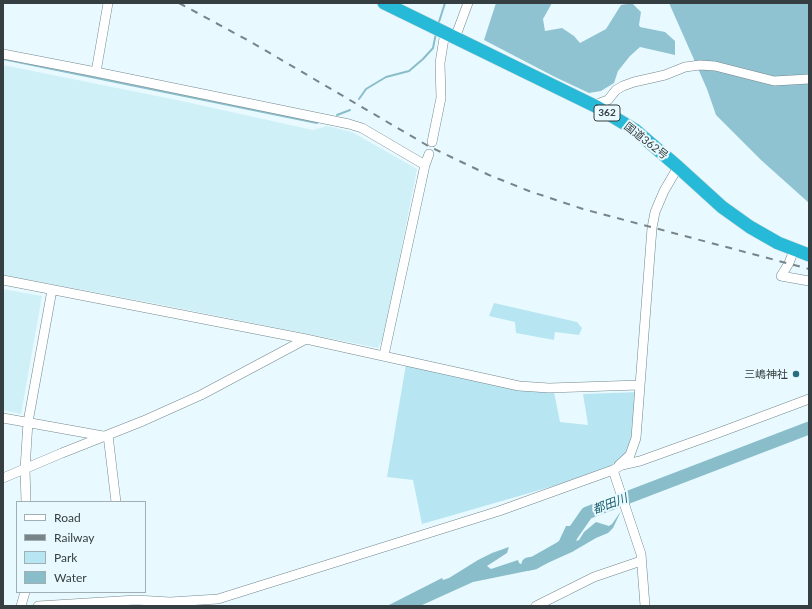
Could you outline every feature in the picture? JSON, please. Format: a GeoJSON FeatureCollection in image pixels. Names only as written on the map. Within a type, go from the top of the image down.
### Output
{"type":"FeatureCollection","features":[{"type":"Feature","properties":{"kind":"highway","name":"国道362号"},"geometry":{"type":"LineString","coordinates":[[384,3],[597,107],[635,130],[722,207],[750,227],[778,243],[809,255]]}},
{"type":"Feature","properties":{"kind":"street"},"geometry":{"type":"LineString","coordinates":[[96,72],[108,3]]}},
{"type":"Feature","properties":{"kind":"street"},"geometry":{"type":"LineString","coordinates":[[432,142],[441,98],[440,63],[450,35],[468,3]]}},
{"type":"Feature","properties":{"kind":"street"},"geometry":{"type":"LineString","coordinates":[[3,54],[349,124],[362,128],[425,165]]}},
{"type":"Feature","properties":{"kind":"street"},"geometry":{"type":"LineString","coordinates":[[597,107],[600,103],[608,100],[616,90],[623,86],[664,75],[685,67],[700,65],[715,66],[774,81],[809,79]]}},
{"type":"Feature","properties":{"kind":"street"},"geometry":{"type":"LineString","coordinates":[[384,356],[428,154]]}},
{"type":"Feature","properties":{"kind":"street"},"geometry":{"type":"LineString","coordinates":[[613,470],[630,455],[636,438],[652,228],[655,212],[664,191],[678,167]]}},
{"type":"Feature","properties":{"kind":"street"},"geometry":{"type":"LineString","coordinates":[[794,250],[789,263],[781,276],[809,281]]}},
{"type":"Feature","properties":{"kind":"street"},"geometry":{"type":"LineString","coordinates":[[3,280],[306,339],[519,386],[549,388],[639,385]]}},
{"type":"Feature","properties":{"kind":"street"},"geometry":{"type":"LineString","coordinates":[[26,501],[25,469],[28,422],[52,290]]}},
{"type":"Feature","properties":{"kind":"street"},"geometry":{"type":"LineString","coordinates":[[3,478],[143,421],[201,395],[306,339]]}},
{"type":"Feature","properties":{"kind":"street"},"geometry":{"type":"LineString","coordinates":[[38,606],[140,596],[170,602],[218,599],[499,511],[613,470],[622,465],[640,461],[809,399]]}},
{"type":"Feature","properties":{"kind":"street"},"geometry":{"type":"LineString","coordinates":[[3,418],[106,436]]}},
{"type":"Feature","properties":{"kind":"street"},"geometry":{"type":"LineString","coordinates":[[106,436],[116,501]]}},
{"type":"Feature","properties":{"kind":"street"},"geometry":{"type":"LineString","coordinates":[[613,470],[641,558],[645,606]]}},
{"type":"Feature","properties":{"kind":"street"},"geometry":{"type":"LineString","coordinates":[[536,606],[594,577],[641,558]]}},
{"type":"Feature","properties":{"kind":"street"},"geometry":{"type":"LineString","coordinates":[[21,606],[25,593]]}},
{"type":"Feature","properties":{"kind":"shaded area"},"geometry":{"type":"Polygon","coordinates":[[[496,3],[552,3],[543,19],[545,31],[562,28],[574,36],[580,43],[606,29],[621,5],[632,3],[641,12],[640,27],[665,32],[675,41],[675,55],[640,47],[630,56],[618,71],[614,83],[601,91],[589,93],[484,40],[496,3]]]}},
{"type":"Feature","properties":{"kind":"shaded area"},"geometry":{"type":"Polygon","coordinates":[[[669,3],[809,3],[809,203],[761,160],[716,115],[707,89],[669,3]]]}},
{"type":"Feature","properties":{"kind":"shaded area"},"geometry":{"type":"Polygon","coordinates":[[[3,65],[177,100],[313,130],[327,126],[352,132],[417,169],[384,337],[378,348],[3,275],[3,65]]]}},
{"type":"Feature","properties":{"kind":"shaded area"},"geometry":{"type":"Polygon","coordinates":[[[3,289],[42,296],[21,414],[3,410],[3,289]]]}},
{"type":"Feature","properties":{"kind":"green space"},"geometry":{"type":"Polygon","coordinates":[[[494,303],[577,322],[582,328],[579,335],[555,332],[554,340],[516,333],[515,322],[489,316],[494,303]]]}},
{"type":"Feature","properties":{"kind":"green space"},"geometry":{"type":"Polygon","coordinates":[[[406,364],[554,392],[560,422],[588,425],[583,394],[639,392],[641,426],[629,450],[616,468],[422,524],[413,480],[387,477],[406,364]]]}},
{"type":"Feature","properties":{"kind":"water"},"geometry":{"type":"Polygon","coordinates":[[[621,511],[613,528],[608,533],[572,552],[532,570],[473,582],[420,606],[387,606],[442,578],[443,580],[449,578],[492,553],[509,547],[507,553],[487,566],[491,569],[518,560],[521,564],[532,562],[553,554],[548,551],[559,541],[566,526],[570,526],[570,528],[565,539],[579,534],[576,541],[579,540],[584,532],[596,522],[609,526],[612,524],[621,511]]]}},
{"type":"Feature","properties":{"kind":"waterway"},"geometry":{"type":"LineString","coordinates":[[438,25],[445,3]]}},
{"type":"Feature","properties":{"kind":"waterway"},"geometry":{"type":"LineString","coordinates":[[359,99],[366,89],[386,77],[409,71],[433,48],[436,33]]}},
{"type":"Feature","properties":{"kind":"waterway"},"geometry":{"type":"LineString","coordinates":[[3,59],[317,123]]}},
{"type":"Feature","properties":{"kind":"waterway"},"geometry":{"type":"LineString","coordinates":[[337,115],[350,110]]}},
{"type":"Feature","properties":{"kind":"waterway","name":"都田川"},"geometry":{"type":"LineString","coordinates":[[528,564],[534,563],[564,546],[587,513],[809,428]]}},
{"type":"Feature","properties":{"kind":"railway"},"geometry":{"type":"LineString","coordinates":[[179,3],[251,42],[430,147],[489,175],[529,191],[583,209],[809,269]]}},
{"type":"Feature","properties":{"kind":"place","name":"三嶋神社"},"geometry":{"type":"Point","coordinates":[796,374]}}]}
